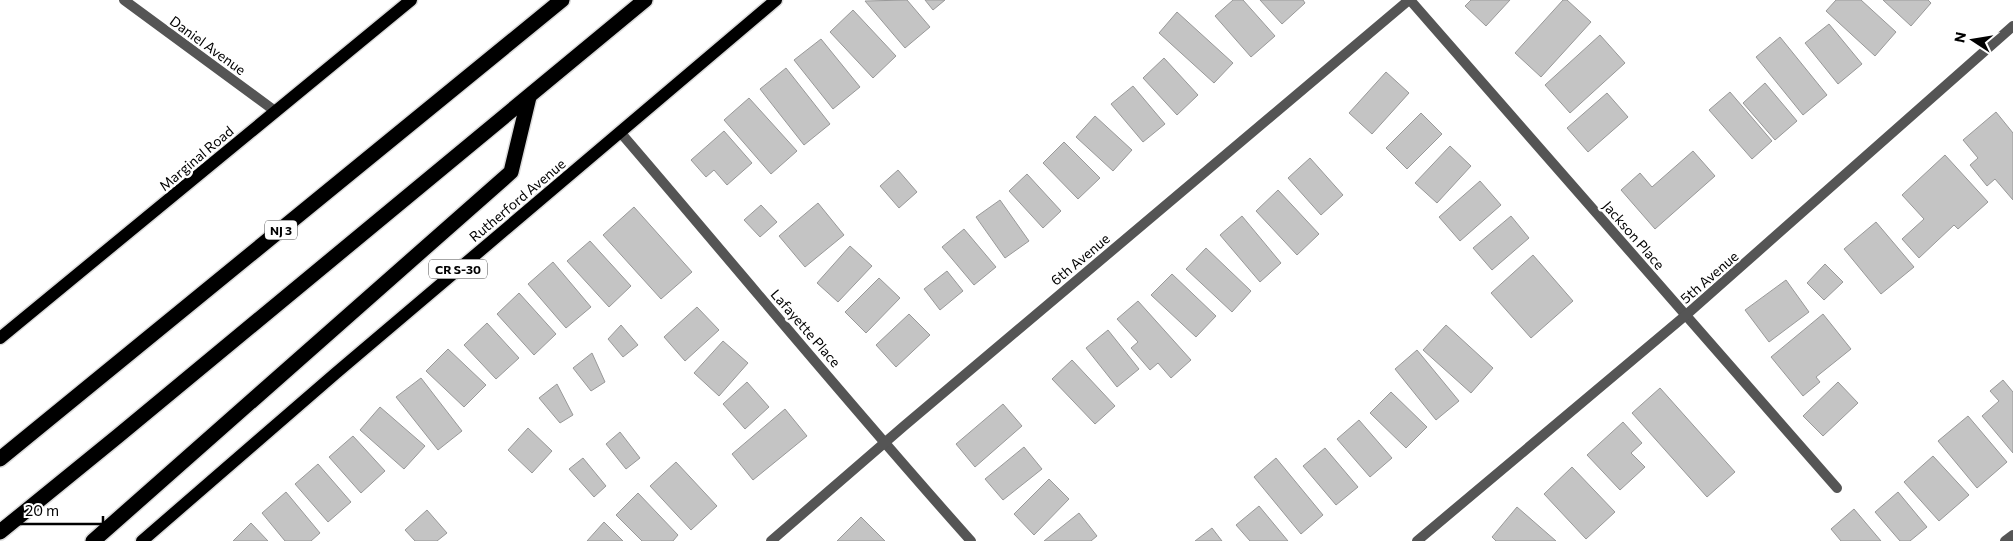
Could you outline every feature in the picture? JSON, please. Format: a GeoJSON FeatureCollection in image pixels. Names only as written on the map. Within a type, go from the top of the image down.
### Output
{"type":"FeatureCollection","features":[{"type":"Feature","properties":{"kind":"highway","name":"NJ 3"},"geometry":{"type":"LineString","coordinates":[[0,459],[562,0]]}},
{"type":"Feature","properties":{"kind":"highway"},"geometry":{"type":"LineString","coordinates":[[0,532],[645,0]]}},
{"type":"Feature","properties":{"kind":"highway"},"geometry":{"type":"LineString","coordinates":[[93,541],[511,172],[529,97]]}},
{"type":"Feature","properties":{"kind":"main road","name":"Marginal Road"},"geometry":{"type":"LineString","coordinates":[[0,338],[411,0]]}},
{"type":"Feature","properties":{"kind":"main road","name":"Rutherford Avenue"},"geometry":{"type":"LineString","coordinates":[[142,541],[328,380],[776,0]]}},
{"type":"Feature","properties":{"kind":"street","name":"Daniel Avenue"},"geometry":{"type":"LineString","coordinates":[[124,0],[275,111]]}},
{"type":"Feature","properties":{"kind":"street","name":"Jackson Place"},"geometry":{"type":"LineString","coordinates":[[1410,0],[1837,488]]}},
{"type":"Feature","properties":{"kind":"street","name":"6th Avenue"},"geometry":{"type":"LineString","coordinates":[[771,541],[1410,0]]}},
{"type":"Feature","properties":{"kind":"street","name":"5th Avenue"},"geometry":{"type":"LineString","coordinates":[[1417,541],[1686,315],[2013,26]]}},
{"type":"Feature","properties":{"kind":"street","name":"Lafayette Place"},"geometry":{"type":"LineString","coordinates":[[620,132],[971,541]]}},
{"type":"Feature","properties":{"kind":"street"},"geometry":{"type":"LineString","coordinates":[[2006,541],[2013,535]]}},
{"type":"Feature","properties":{"kind":"building"},"geometry":{"type":"Polygon","coordinates":[[[907,0],[930,27],[905,48],[865,1],[907,0]]]}},
{"type":"Feature","properties":{"kind":"building"},"geometry":{"type":"Polygon","coordinates":[[[925,0],[945,0],[933,10],[925,0]]]}},
{"type":"Feature","properties":{"kind":"building"},"geometry":{"type":"Polygon","coordinates":[[[1233,0],[1243,0],[1275,36],[1251,57],[1215,16],[1233,0]]]}},
{"type":"Feature","properties":{"kind":"building"},"geometry":{"type":"Polygon","coordinates":[[[1260,0],[1303,0],[1305,3],[1282,24],[1260,0]]]}},
{"type":"Feature","properties":{"kind":"building"},"geometry":{"type":"Polygon","coordinates":[[[1471,0],[1510,0],[1486,26],[1465,6],[1471,0]]]}},
{"type":"Feature","properties":{"kind":"building"},"geometry":{"type":"Polygon","coordinates":[[[1563,0],[1567,0],[1591,22],[1541,77],[1515,53],[1563,0]]]}},
{"type":"Feature","properties":{"kind":"building"},"geometry":{"type":"Polygon","coordinates":[[[1836,0],[1861,0],[1896,32],[1875,56],[1826,11],[1836,0]]]}},
{"type":"Feature","properties":{"kind":"building"},"geometry":{"type":"Polygon","coordinates":[[[1883,0],[1928,0],[1931,3],[1911,26],[1883,0]]]}},
{"type":"Feature","properties":{"kind":"building"},"geometry":{"type":"Polygon","coordinates":[[[853,10],[896,56],[873,78],[830,32],[853,10]]]}},
{"type":"Feature","properties":{"kind":"building"},"geometry":{"type":"Polygon","coordinates":[[[1177,12],[1233,63],[1214,83],[1159,33],[1177,12]]]}},
{"type":"Feature","properties":{"kind":"building"},"geometry":{"type":"Polygon","coordinates":[[[1829,24],[1862,64],[1838,84],[1805,43],[1829,24]]]}},
{"type":"Feature","properties":{"kind":"building"},"geometry":{"type":"Polygon","coordinates":[[[1600,35],[1625,63],[1570,113],[1545,85],[1600,35]]]}},
{"type":"Feature","properties":{"kind":"building"},"geometry":{"type":"Polygon","coordinates":[[[1780,37],[1827,95],[1803,115],[1756,57],[1780,37]]]}},
{"type":"Feature","properties":{"kind":"building"},"geometry":{"type":"Polygon","coordinates":[[[821,39],[860,87],[833,109],[794,60],[821,39]]]}},
{"type":"Feature","properties":{"kind":"building"},"geometry":{"type":"Polygon","coordinates":[[[1164,58],[1198,95],[1177,115],[1143,78],[1164,58]]]}},
{"type":"Feature","properties":{"kind":"building"},"geometry":{"type":"Polygon","coordinates":[[[786,68],[830,124],[804,145],[760,89],[786,68]]]}},
{"type":"Feature","properties":{"kind":"building"},"geometry":{"type":"Polygon","coordinates":[[[1386,72],[1409,93],[1372,134],[1349,113],[1386,72]]]}},
{"type":"Feature","properties":{"kind":"building"},"geometry":{"type":"Polygon","coordinates":[[[1765,83],[1797,121],[1775,140],[1743,103],[1765,83]]]}},
{"type":"Feature","properties":{"kind":"building"},"geometry":{"type":"Polygon","coordinates":[[[1133,86],[1165,124],[1143,142],[1111,104],[1133,86]]]}},
{"type":"Feature","properties":{"kind":"building"},"geometry":{"type":"Polygon","coordinates":[[[1730,92],[1772,141],[1752,159],[1709,110],[1730,92]]]}},
{"type":"Feature","properties":{"kind":"building"},"geometry":{"type":"Polygon","coordinates":[[[1607,93],[1628,117],[1588,152],[1567,128],[1607,93]]]}},
{"type":"Feature","properties":{"kind":"building"},"geometry":{"type":"Polygon","coordinates":[[[749,98],[797,151],[771,174],[724,120],[749,98]]]}},
{"type":"Feature","properties":{"kind":"building"},"geometry":{"type":"Polygon","coordinates":[[[1996,112],[2013,133],[2013,200],[1995,179],[1987,186],[1970,165],[1978,158],[1963,140],[1996,112]]]}},
{"type":"Feature","properties":{"kind":"building"},"geometry":{"type":"Polygon","coordinates":[[[1421,113],[1442,134],[1407,169],[1386,148],[1421,113]]]}},
{"type":"Feature","properties":{"kind":"building"},"geometry":{"type":"Polygon","coordinates":[[[1095,116],[1132,150],[1113,171],[1076,137],[1095,116]]]}},
{"type":"Feature","properties":{"kind":"building"},"geometry":{"type":"Polygon","coordinates":[[[724,131],[752,163],[727,185],[714,170],[706,177],[691,160],[724,131]]]}},
{"type":"Feature","properties":{"kind":"building"},"geometry":{"type":"Polygon","coordinates":[[[1064,142],[1100,178],[1078,199],[1043,163],[1064,142]]]}},
{"type":"Feature","properties":{"kind":"building"},"geometry":{"type":"Polygon","coordinates":[[[1450,146],[1471,166],[1437,203],[1415,183],[1450,146]]]}},
{"type":"Feature","properties":{"kind":"building"},"geometry":{"type":"Polygon","coordinates":[[[1693,151],[1715,176],[1655,229],[1621,190],[1640,173],[1652,187],[1693,151]]]}},
{"type":"Feature","properties":{"kind":"building"},"geometry":{"type":"Polygon","coordinates":[[[1945,155],[1988,202],[1958,229],[1954,225],[1919,258],[1902,239],[1924,219],[1902,195],[1945,155]]]}},
{"type":"Feature","properties":{"kind":"building"},"geometry":{"type":"Polygon","coordinates":[[[1310,158],[1343,195],[1321,215],[1288,178],[1310,158]]]}},
{"type":"Feature","properties":{"kind":"building"},"geometry":{"type":"Polygon","coordinates":[[[898,170],[917,192],[899,208],[880,186],[898,170]]]}},
{"type":"Feature","properties":{"kind":"building"},"geometry":{"type":"Polygon","coordinates":[[[1027,174],[1061,211],[1043,228],[1009,191],[1027,174]]]}},
{"type":"Feature","properties":{"kind":"building"},"geometry":{"type":"Polygon","coordinates":[[[1480,181],[1501,205],[1460,241],[1439,217],[1480,181]]]}},
{"type":"Feature","properties":{"kind":"building"},"geometry":{"type":"Polygon","coordinates":[[[1278,190],[1319,234],[1297,255],[1256,211],[1278,190]]]}},
{"type":"Feature","properties":{"kind":"building"},"geometry":{"type":"Polygon","coordinates":[[[1000,200],[1029,241],[1005,258],[976,217],[1000,200]]]}},
{"type":"Feature","properties":{"kind":"building"},"geometry":{"type":"Polygon","coordinates":[[[818,203],[844,235],[805,267],[779,236],[818,203]]]}},
{"type":"Feature","properties":{"kind":"building"},"geometry":{"type":"Polygon","coordinates":[[[761,205],[777,222],[760,237],[744,220],[761,205]]]}},
{"type":"Feature","properties":{"kind":"building"},"geometry":{"type":"Polygon","coordinates":[[[634,207],[692,272],[661,299],[603,235],[634,207]]]}},
{"type":"Feature","properties":{"kind":"building"},"geometry":{"type":"Polygon","coordinates":[[[1242,216],[1281,263],[1260,282],[1220,235],[1242,216]]]}},
{"type":"Feature","properties":{"kind":"building"},"geometry":{"type":"Polygon","coordinates":[[[1511,216],[1529,238],[1492,270],[1473,248],[1511,216]]]}},
{"type":"Feature","properties":{"kind":"building"},"geometry":{"type":"Polygon","coordinates":[[[1876,222],[1914,267],[1881,294],[1844,249],[1876,222]]]}},
{"type":"Feature","properties":{"kind":"building"},"geometry":{"type":"Polygon","coordinates":[[[964,229],[996,267],[974,285],[942,247],[964,229]]]}},
{"type":"Feature","properties":{"kind":"building"},"geometry":{"type":"Polygon","coordinates":[[[590,241],[631,286],[609,307],[567,261],[590,241]]]}},
{"type":"Feature","properties":{"kind":"building"},"geometry":{"type":"Polygon","coordinates":[[[850,246],[872,266],[838,302],[817,283],[850,246]]]}},
{"type":"Feature","properties":{"kind":"building"},"geometry":{"type":"Polygon","coordinates":[[[1206,248],[1251,291],[1232,312],[1186,269],[1206,248]]]}},
{"type":"Feature","properties":{"kind":"building"},"geometry":{"type":"Polygon","coordinates":[[[1533,255],[1573,301],[1531,338],[1491,293],[1533,255]]]}},
{"type":"Feature","properties":{"kind":"building"},"geometry":{"type":"Polygon","coordinates":[[[553,262],[591,307],[566,328],[528,284],[553,262]]]}},
{"type":"Feature","properties":{"kind":"building"},"geometry":{"type":"Polygon","coordinates":[[[1825,264],[1843,282],[1824,300],[1807,283],[1825,264]]]}},
{"type":"Feature","properties":{"kind":"building"},"geometry":{"type":"Polygon","coordinates":[[[947,271],[963,291],[940,310],[924,289],[947,271]]]}},
{"type":"Feature","properties":{"kind":"building"},"geometry":{"type":"Polygon","coordinates":[[[1172,274],[1216,316],[1196,337],[1151,295],[1172,274]]]}},
{"type":"Feature","properties":{"kind":"building"},"geometry":{"type":"Polygon","coordinates":[[[879,278],[900,298],[866,333],[845,312],[879,278]]]}},
{"type":"Feature","properties":{"kind":"building"},"geometry":{"type":"Polygon","coordinates":[[[1786,280],[1809,312],[1769,342],[1745,310],[1786,280]]]}},
{"type":"Feature","properties":{"kind":"building"},"geometry":{"type":"Polygon","coordinates":[[[519,293],[556,334],[534,355],[497,314],[519,293]]]}},
{"type":"Feature","properties":{"kind":"building"},"geometry":{"type":"Polygon","coordinates":[[[1138,301],[1191,360],[1171,378],[1158,363],[1150,370],[1131,348],[1138,342],[1117,319],[1138,301]]]}},
{"type":"Feature","properties":{"kind":"building"},"geometry":{"type":"Polygon","coordinates":[[[697,307],[719,330],[685,361],[664,337],[697,307]]]}},
{"type":"Feature","properties":{"kind":"building"},"geometry":{"type":"Polygon","coordinates":[[[909,314],[930,335],[896,367],[876,345],[909,314]]]}},
{"type":"Feature","properties":{"kind":"building"},"geometry":{"type":"Polygon","coordinates":[[[1823,314],[1851,349],[1816,377],[1820,382],[1803,396],[1771,357],[1823,314]]]}},
{"type":"Feature","properties":{"kind":"building"},"geometry":{"type":"Polygon","coordinates":[[[487,323],[519,358],[496,379],[464,345],[487,323]]]}},
{"type":"Feature","properties":{"kind":"building"},"geometry":{"type":"Polygon","coordinates":[[[621,325],[638,345],[623,357],[608,339],[621,325]]]}},
{"type":"Feature","properties":{"kind":"building"},"geometry":{"type":"Polygon","coordinates":[[[1446,325],[1493,368],[1471,393],[1423,350],[1446,325]]]}},
{"type":"Feature","properties":{"kind":"building"},"geometry":{"type":"Polygon","coordinates":[[[1108,330],[1139,369],[1117,387],[1086,348],[1108,330]]]}},
{"type":"Feature","properties":{"kind":"building"},"geometry":{"type":"Polygon","coordinates":[[[723,341],[748,363],[719,396],[694,373],[723,341]]]}},
{"type":"Feature","properties":{"kind":"building"},"geometry":{"type":"Polygon","coordinates":[[[448,349],[486,385],[464,407],[426,371],[448,349]]]}},
{"type":"Feature","properties":{"kind":"building"},"geometry":{"type":"Polygon","coordinates":[[[1417,350],[1459,401],[1436,420],[1395,369],[1417,350]]]}},
{"type":"Feature","properties":{"kind":"building"},"geometry":{"type":"Polygon","coordinates":[[[592,353],[605,382],[591,391],[573,368],[592,353]]]}},
{"type":"Feature","properties":{"kind":"building"},"geometry":{"type":"Polygon","coordinates":[[[1072,360],[1115,406],[1095,424],[1052,379],[1072,360]]]}},
{"type":"Feature","properties":{"kind":"building"},"geometry":{"type":"Polygon","coordinates":[[[421,378],[462,431],[438,450],[396,397],[421,378]]]}},
{"type":"Feature","properties":{"kind":"building"},"geometry":{"type":"Polygon","coordinates":[[[2003,380],[2013,392],[2013,453],[1982,416],[1999,401],[1990,391],[2003,380]]]}},
{"type":"Feature","properties":{"kind":"building"},"geometry":{"type":"Polygon","coordinates":[[[747,382],[769,407],[745,429],[723,404],[747,382]]]}},
{"type":"Feature","properties":{"kind":"building"},"geometry":{"type":"Polygon","coordinates":[[[1838,382],[1858,403],[1823,436],[1803,416],[1838,382]]]}},
{"type":"Feature","properties":{"kind":"building"},"geometry":{"type":"Polygon","coordinates":[[[557,384],[573,415],[560,423],[539,398],[557,384]]]}},
{"type":"Feature","properties":{"kind":"building"},"geometry":{"type":"Polygon","coordinates":[[[1660,388],[1735,472],[1707,497],[1632,413],[1660,388]]]}},
{"type":"Feature","properties":{"kind":"building"},"geometry":{"type":"Polygon","coordinates":[[[1391,392],[1427,427],[1406,448],[1370,413],[1391,392]]]}},
{"type":"Feature","properties":{"kind":"building"},"geometry":{"type":"Polygon","coordinates":[[[1003,404],[1022,426],[975,467],[956,444],[1003,404]]]}},
{"type":"Feature","properties":{"kind":"building"},"geometry":{"type":"Polygon","coordinates":[[[380,407],[425,446],[404,469],[360,430],[380,407]]]}},
{"type":"Feature","properties":{"kind":"building"},"geometry":{"type":"Polygon","coordinates":[[[785,409],[807,436],[753,480],[732,454],[785,409]]]}},
{"type":"Feature","properties":{"kind":"building"},"geometry":{"type":"Polygon","coordinates":[[[1968,416],[2007,462],[1977,488],[1938,441],[1968,416]]]}},
{"type":"Feature","properties":{"kind":"building"},"geometry":{"type":"Polygon","coordinates":[[[1359,420],[1392,458],[1370,477],[1337,439],[1359,420]]]}},
{"type":"Feature","properties":{"kind":"building"},"geometry":{"type":"Polygon","coordinates":[[[1623,422],[1642,443],[1631,453],[1645,467],[1620,490],[1587,455],[1623,422]]]}},
{"type":"Feature","properties":{"kind":"building"},"geometry":{"type":"Polygon","coordinates":[[[528,428],[552,451],[532,473],[508,450],[528,428]]]}},
{"type":"Feature","properties":{"kind":"building"},"geometry":{"type":"Polygon","coordinates":[[[620,432],[640,458],[626,469],[606,444],[620,432]]]}},
{"type":"Feature","properties":{"kind":"building"},"geometry":{"type":"Polygon","coordinates":[[[353,436],[385,471],[361,493],[329,457],[353,436]]]}},
{"type":"Feature","properties":{"kind":"building"},"geometry":{"type":"Polygon","coordinates":[[[1024,447],[1042,469],[1003,500],[985,479],[1024,447]]]}},
{"type":"Feature","properties":{"kind":"building"},"geometry":{"type":"Polygon","coordinates":[[[1325,448],[1358,487],[1336,505],[1303,466],[1325,448]]]}},
{"type":"Feature","properties":{"kind":"building"},"geometry":{"type":"Polygon","coordinates":[[[1933,456],[1969,495],[1939,521],[1904,482],[1933,456]]]}},
{"type":"Feature","properties":{"kind":"building"},"geometry":{"type":"Polygon","coordinates":[[[583,458],[606,486],[594,497],[569,469],[583,458]]]}},
{"type":"Feature","properties":{"kind":"building"},"geometry":{"type":"Polygon","coordinates":[[[1276,458],[1323,515],[1301,534],[1254,477],[1276,458]]]}},
{"type":"Feature","properties":{"kind":"building"},"geometry":{"type":"Polygon","coordinates":[[[676,462],[717,506],[691,530],[650,486],[676,462]]]}},
{"type":"Feature","properties":{"kind":"building"},"geometry":{"type":"Polygon","coordinates":[[[318,464],[351,502],[328,522],[295,484],[318,464]]]}},
{"type":"Feature","properties":{"kind":"building"},"geometry":{"type":"Polygon","coordinates":[[[1572,467],[1615,512],[1586,539],[1544,494],[1572,467]]]}},
{"type":"Feature","properties":{"kind":"building"},"geometry":{"type":"Polygon","coordinates":[[[1049,479],[1069,499],[1034,535],[1014,514],[1049,479]]]}},
{"type":"Feature","properties":{"kind":"building"},"geometry":{"type":"Polygon","coordinates":[[[286,492],[320,533],[311,541],[285,541],[262,513],[286,492]]]}},
{"type":"Feature","properties":{"kind":"building"},"geometry":{"type":"Polygon","coordinates":[[[1898,492],[1927,527],[1910,541],[1900,541],[1875,512],[1898,492]]]}},
{"type":"Feature","properties":{"kind":"building"},"geometry":{"type":"Polygon","coordinates":[[[638,493],[678,535],[673,541],[642,541],[616,515],[638,493]]]}},
{"type":"Feature","properties":{"kind":"building"},"geometry":{"type":"Polygon","coordinates":[[[1259,506],[1288,541],[1250,541],[1236,525],[1259,506]]]}},
{"type":"Feature","properties":{"kind":"building"},"geometry":{"type":"Polygon","coordinates":[[[1517,507],[1556,541],[1496,541],[1492,537],[1517,507]]]}},
{"type":"Feature","properties":{"kind":"building"},"geometry":{"type":"Polygon","coordinates":[[[1854,509],[1881,541],[1841,541],[1831,529],[1854,509]]]}},
{"type":"Feature","properties":{"kind":"building"},"geometry":{"type":"Polygon","coordinates":[[[427,510],[447,533],[437,541],[415,541],[405,530],[427,510]]]}},
{"type":"Feature","properties":{"kind":"building"},"geometry":{"type":"Polygon","coordinates":[[[1079,513],[1097,536],[1091,541],[1044,541],[1079,513]]]}},
{"type":"Feature","properties":{"kind":"building"},"geometry":{"type":"Polygon","coordinates":[[[861,517],[885,541],[837,541],[861,517]]]}},
{"type":"Feature","properties":{"kind":"building"},"geometry":{"type":"Polygon","coordinates":[[[604,522],[623,541],[587,541],[604,522]]]}},
{"type":"Feature","properties":{"kind":"building"},"geometry":{"type":"Polygon","coordinates":[[[251,523],[268,541],[233,541],[251,523]]]}},
{"type":"Feature","properties":{"kind":"building"},"geometry":{"type":"Polygon","coordinates":[[[1212,528],[1222,541],[1195,541],[1212,528]]]}}]}
